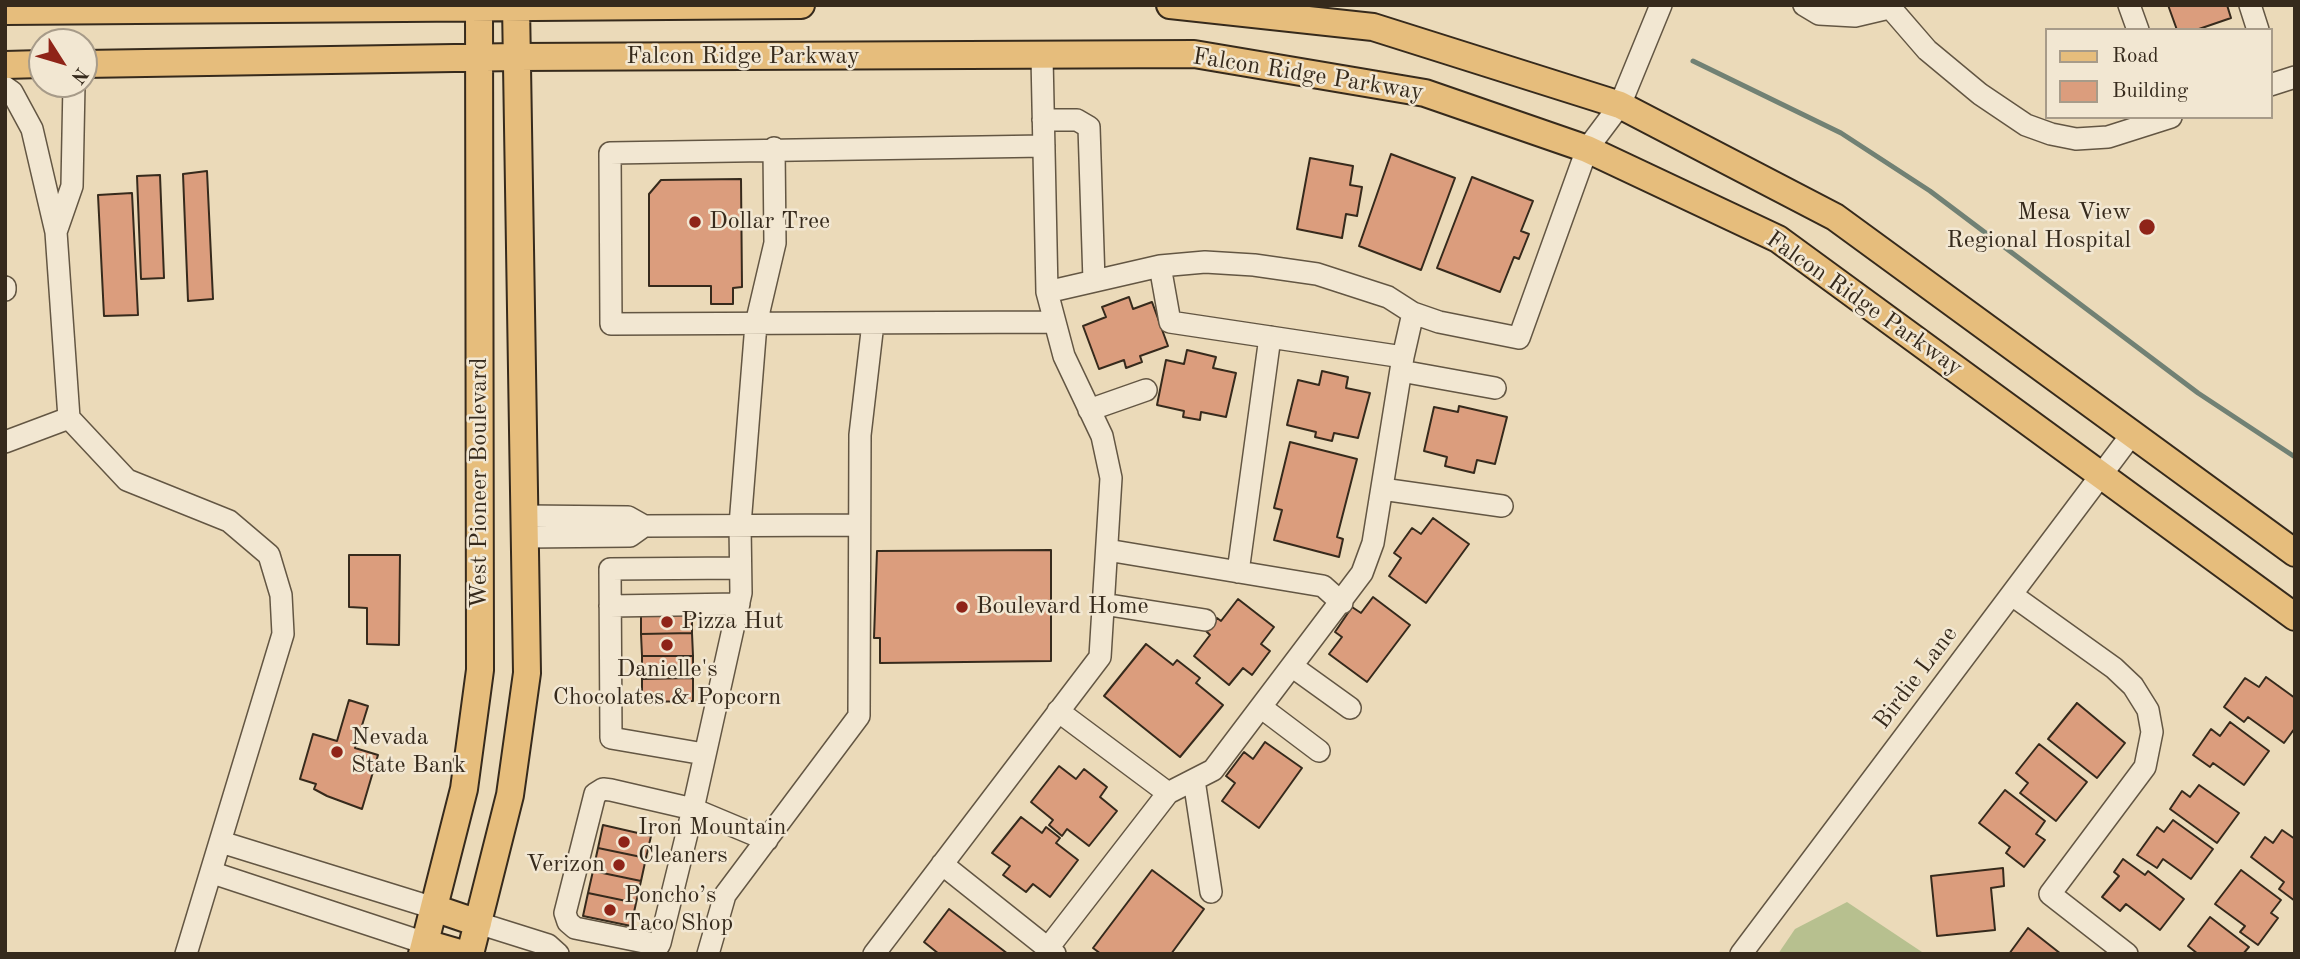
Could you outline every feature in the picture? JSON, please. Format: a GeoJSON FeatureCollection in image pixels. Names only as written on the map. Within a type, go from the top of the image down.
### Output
{"type":"FeatureCollection","features":[{"type":"Feature","properties":{"kind":"main road","name":"Falcon Ridge Parkway"},"geometry":{"type":"LineString","coordinates":[[5,12],[802,5]]}},
{"type":"Feature","properties":{"kind":"main road","name":"Falcon Ridge Parkway"},"geometry":{"type":"LineString","coordinates":[[1170,5],[1373,27],[1620,105],[1835,217],[2295,553]]}},
{"type":"Feature","properties":{"kind":"main road","name":"West Pioneer Boulevard"},"geometry":{"type":"LineString","coordinates":[[424,948],[464,789],[480,670],[479,7]]}},
{"type":"Feature","properties":{"kind":"main road","name":"West Pioneer Boulevard"},"geometry":{"type":"LineString","coordinates":[[470,954],[510,795],[527,673],[516,7]]}},
{"type":"Feature","properties":{"kind":"main road","name":"Falcon Ridge Parkway"},"geometry":{"type":"LineString","coordinates":[[98,64],[516,57],[1042,57],[1194,54],[1425,93],[1587,149],[1778,239],[2295,617]]}},
{"type":"Feature","properties":{"kind":"main road"},"geometry":{"type":"LineString","coordinates":[[5,65],[28,64]]}},
{"type":"Feature","properties":{"kind":"main road"},"geometry":{"type":"LineString","coordinates":[[434,908],[478,923]]}},
{"type":"Feature","properties":{"kind":"main road"},"geometry":{"type":"LineString","coordinates":[[424,948],[463,954]]}},
{"type":"Feature","properties":{"kind":"street"},"geometry":{"type":"LineString","coordinates":[[1047,292],[1160,266],[1205,262],[1254,265],[1317,274],[1388,297],[1413,313],[1439,322],[1518,338],[1587,149],[1620,105],[1661,5]]}},
{"type":"Feature","properties":{"kind":"street"},"geometry":{"type":"LineString","coordinates":[[1804,5],[1819,14],[1855,16],[1888,6],[1927,50],[1980,94],[2026,125],[2051,134],[2076,139],[2108,137],[2165,119]]}},
{"type":"Feature","properties":{"kind":"street"},"geometry":{"type":"LineString","coordinates":[[2129,5],[2137,28]]}},
{"type":"Feature","properties":{"kind":"street"},"geometry":{"type":"LineString","coordinates":[[2250,5],[2257,28]]}},
{"type":"Feature","properties":{"kind":"street"},"geometry":{"type":"LineString","coordinates":[[874,954],[1100,657],[1111,478],[1102,436],[1064,356],[1047,292],[1042,57]]}},
{"type":"Feature","properties":{"kind":"street"},"geometry":{"type":"LineString","coordinates":[[5,87],[12,92],[33,128],[56,232],[69,418],[127,480],[229,521],[269,555],[281,595],[283,634],[213,873],[186,954]]}},
{"type":"Feature","properties":{"kind":"street"},"geometry":{"type":"LineString","coordinates":[[56,232],[72,186],[74,98]]}},
{"type":"Feature","properties":{"kind":"street"},"geometry":{"type":"LineString","coordinates":[[2026,125],[2044,118]]}},
{"type":"Feature","properties":{"kind":"street"},"geometry":{"type":"LineString","coordinates":[[1043,120],[1077,120],[1089,127],[1094,281]]}},
{"type":"Feature","properties":{"kind":"street"},"geometry":{"type":"LineString","coordinates":[[1044,146],[774,148],[610,153],[611,324],[1053,322]]}},
{"type":"Feature","properties":{"kind":"street"},"geometry":{"type":"LineString","coordinates":[[767,840],[693,809],[603,789],[591,802],[565,913],[568,922],[575,928],[656,950],[693,809],[739,604],[740,525],[756,324],[775,243],[774,148]]}},
{"type":"Feature","properties":{"kind":"street"},"geometry":{"type":"LineString","coordinates":[[1160,266],[1170,322],[1270,337],[1401,364],[1495,388]]}},
{"type":"Feature","properties":{"kind":"street"},"geometry":{"type":"LineString","coordinates":[[942,864],[1052,951],[1168,793],[1213,770],[1342,603],[1362,573],[1373,543],[1401,364],[1413,313]]}},
{"type":"Feature","properties":{"kind":"street"},"geometry":{"type":"LineString","coordinates":[[708,954],[724,895],[859,716],[860,435],[873,323]]}},
{"type":"Feature","properties":{"kind":"street"},"geometry":{"type":"LineString","coordinates":[[1238,572],[1270,337]]}},
{"type":"Feature","properties":{"kind":"street"},"geometry":{"type":"LineString","coordinates":[[1089,410],[1146,390]]}},
{"type":"Feature","properties":{"kind":"street"},"geometry":{"type":"LineString","coordinates":[[5,442],[69,418]]}},
{"type":"Feature","properties":{"kind":"street","name":"Birdie Lane"},"geometry":{"type":"LineString","coordinates":[[1741,954],[2132,434]]}},
{"type":"Feature","properties":{"kind":"street"},"geometry":{"type":"LineString","coordinates":[[1382,489],[1502,506]]}},
{"type":"Feature","properties":{"kind":"street"},"geometry":{"type":"LineString","coordinates":[[524,527],[629,536],[644,526],[859,525]]}},
{"type":"Feature","properties":{"kind":"street"},"geometry":{"type":"LineString","coordinates":[[1107,550],[1323,586],[1342,603]]}},
{"type":"Feature","properties":{"kind":"street"},"geometry":{"type":"LineString","coordinates":[[704,754],[611,738],[610,569],[740,568]]}},
{"type":"Feature","properties":{"kind":"street"},"geometry":{"type":"LineString","coordinates":[[2012,595],[2113,668],[2133,686],[2148,710],[2152,732],[2146,767],[2050,894],[2127,954]]}},
{"type":"Feature","properties":{"kind":"street"},"geometry":{"type":"LineString","coordinates":[[610,606],[739,604]]}},
{"type":"Feature","properties":{"kind":"street"},"geometry":{"type":"LineString","coordinates":[[1103,604],[1205,620]]}},
{"type":"Feature","properties":{"kind":"street"},"geometry":{"type":"LineString","coordinates":[[1293,667],[1350,708]]}},
{"type":"Feature","properties":{"kind":"street"},"geometry":{"type":"LineString","coordinates":[[1262,708],[1319,751]]}},
{"type":"Feature","properties":{"kind":"street"},"geometry":{"type":"LineString","coordinates":[[1058,711],[1168,793]]}},
{"type":"Feature","properties":{"kind":"street"},"geometry":{"type":"LineString","coordinates":[[1194,780],[1211,892]]}},
{"type":"Feature","properties":{"kind":"street"},"geometry":{"type":"LineString","coordinates":[[221,842],[434,908]]}},
{"type":"Feature","properties":{"kind":"street"},"geometry":{"type":"LineString","coordinates":[[213,873],[424,948]]}},
{"type":"Feature","properties":{"kind":"street"},"geometry":{"type":"LineString","coordinates":[[478,923],[548,945],[558,954]]}},
{"type":"Feature","properties":{"kind":"green space"},"geometry":{"type":"Polygon","coordinates":[[[1847,902],[1925,954],[1778,954],[1795,929],[1847,902]]]}},
{"type":"Feature","properties":{"kind":"building"},"geometry":{"type":"Polygon","coordinates":[[[2168,5],[2227,5],[2231,18],[2202,28],[2176,28],[2168,5]]]}},
{"type":"Feature","properties":{"kind":"building"},"geometry":{"type":"Polygon","coordinates":[[[1391,154],[1455,178],[1421,270],[1359,246],[1391,154]]]}},
{"type":"Feature","properties":{"kind":"building"},"geometry":{"type":"Polygon","coordinates":[[[1310,158],[1353,166],[1350,185],[1362,187],[1357,216],[1346,214],[1342,238],[1297,229],[1310,158]]]}},
{"type":"Feature","properties":{"kind":"building"},"geometry":{"type":"Polygon","coordinates":[[[207,171],[213,299],[188,301],[183,174],[207,171]]]}},
{"type":"Feature","properties":{"kind":"building"},"geometry":{"type":"Polygon","coordinates":[[[160,175],[164,278],[141,279],[137,176],[160,175]]]}},
{"type":"Feature","properties":{"kind":"building"},"geometry":{"type":"Polygon","coordinates":[[[1472,177],[1533,201],[1521,231],[1529,234],[1519,259],[1514,257],[1500,292],[1437,268],[1472,177]]]}},
{"type":"Feature","properties":{"kind":"building","name":"Dollar Tree"},"geometry":{"type":"Polygon","coordinates":[[[741,179],[742,287],[733,288],[733,304],[711,304],[711,286],[649,286],[649,194],[661,180],[741,179]]]}},
{"type":"Feature","properties":{"kind":"building"},"geometry":{"type":"Polygon","coordinates":[[[132,193],[138,315],[104,316],[98,195],[132,193]]]}},
{"type":"Feature","properties":{"kind":"building"},"geometry":{"type":"Polygon","coordinates":[[[1129,297],[1133,309],[1152,302],[1168,346],[1140,356],[1142,362],[1126,368],[1124,360],[1099,369],[1083,326],[1106,317],[1102,307],[1129,297]]]}},
{"type":"Feature","properties":{"kind":"building"},"geometry":{"type":"Polygon","coordinates":[[[1187,350],[1216,357],[1213,368],[1236,373],[1226,417],[1201,412],[1200,420],[1183,417],[1184,411],[1157,405],[1166,360],[1184,364],[1187,350]]]}},
{"type":"Feature","properties":{"kind":"building"},"geometry":{"type":"Polygon","coordinates":[[[1322,371],[1348,377],[1346,388],[1370,393],[1358,438],[1334,433],[1332,441],[1315,437],[1316,432],[1287,425],[1298,380],[1319,385],[1322,371]]]}},
{"type":"Feature","properties":{"kind":"building"},"geometry":{"type":"Polygon","coordinates":[[[1459,406],[1507,417],[1495,464],[1477,460],[1474,473],[1445,466],[1447,457],[1424,451],[1434,407],[1458,412],[1459,406]]]}},
{"type":"Feature","properties":{"kind":"building"},"geometry":{"type":"Polygon","coordinates":[[[1290,442],[1357,459],[1337,537],[1343,539],[1339,557],[1274,540],[1282,510],[1274,508],[1290,442]]]}},
{"type":"Feature","properties":{"kind":"building"},"geometry":{"type":"Polygon","coordinates":[[[1433,518],[1469,544],[1426,603],[1389,576],[1401,558],[1394,553],[1412,528],[1421,534],[1433,518]]]}},
{"type":"Feature","properties":{"kind":"building","name":"Boulevard Home"},"geometry":{"type":"Polygon","coordinates":[[[1051,550],[1051,661],[880,663],[880,638],[874,638],[877,551],[1051,550]]]}},
{"type":"Feature","properties":{"kind":"building"},"geometry":{"type":"Polygon","coordinates":[[[349,555],[400,555],[399,645],[367,644],[367,608],[349,607],[349,555]]]}},
{"type":"Feature","properties":{"kind":"building"},"geometry":{"type":"Polygon","coordinates":[[[1373,597],[1410,625],[1367,682],[1329,654],[1342,637],[1335,632],[1352,607],[1361,613],[1373,597]]]}},
{"type":"Feature","properties":{"kind":"building"},"geometry":{"type":"Polygon","coordinates":[[[1238,599],[1274,627],[1261,644],[1270,651],[1252,675],[1243,668],[1229,685],[1194,656],[1210,635],[1206,631],[1217,618],[1221,621],[1238,599]]]}},
{"type":"Feature","properties":{"kind":"building","name":"Pizza Hut"},"geometry":{"type":"Polygon","coordinates":[[[692,610],[692,633],[641,634],[641,611],[692,610]]]}},
{"type":"Feature","properties":{"kind":"building","name":"Danielle's Chocolates & Popcorn"},"geometry":{"type":"Polygon","coordinates":[[[692,633],[693,656],[642,656],[641,634],[692,633]]]}},
{"type":"Feature","properties":{"kind":"building"},"geometry":{"type":"Polygon","coordinates":[[[1146,644],[1173,665],[1177,660],[1200,678],[1196,683],[1223,705],[1180,757],[1104,696],[1146,644]]]}},
{"type":"Feature","properties":{"kind":"building"},"geometry":{"type":"Polygon","coordinates":[[[642,656],[693,656],[693,678],[642,679],[642,656]]]}},
{"type":"Feature","properties":{"kind":"building"},"geometry":{"type":"Polygon","coordinates":[[[2266,677],[2295,698],[2295,728],[2284,743],[2248,717],[2244,722],[2224,707],[2245,678],[2259,687],[2266,677]]]}},
{"type":"Feature","properties":{"kind":"building"},"geometry":{"type":"Polygon","coordinates":[[[693,678],[693,701],[642,702],[642,679],[693,678]]]}},
{"type":"Feature","properties":{"kind":"building","name":"Nevada State Bank"},"geometry":{"type":"Polygon","coordinates":[[[349,700],[368,706],[355,748],[378,755],[362,809],[327,796],[314,789],[316,784],[300,779],[313,734],[337,741],[349,700]]]}},
{"type":"Feature","properties":{"kind":"building"},"geometry":{"type":"Polygon","coordinates":[[[2077,703],[2125,743],[2097,778],[2048,739],[2077,703]]]}},
{"type":"Feature","properties":{"kind":"building"},"geometry":{"type":"Polygon","coordinates":[[[2230,722],[2269,751],[2244,785],[2213,763],[2210,767],[2193,755],[2211,729],[2220,736],[2230,722]]]}},
{"type":"Feature","properties":{"kind":"building"},"geometry":{"type":"Polygon","coordinates":[[[1265,742],[1302,768],[1259,828],[1222,801],[1235,783],[1226,776],[1244,752],[1253,759],[1265,742]]]}},
{"type":"Feature","properties":{"kind":"building"},"geometry":{"type":"Polygon","coordinates":[[[2039,744],[2087,782],[2056,821],[2020,793],[2028,783],[2016,773],[2039,744]]]}},
{"type":"Feature","properties":{"kind":"building"},"geometry":{"type":"Polygon","coordinates":[[[1059,766],[1076,779],[1084,769],[1107,787],[1100,797],[1117,811],[1089,846],[1067,829],[1062,836],[1049,825],[1053,820],[1031,802],[1059,766]]]}},
{"type":"Feature","properties":{"kind":"building"},"geometry":{"type":"Polygon","coordinates":[[[2199,785],[2239,813],[2217,843],[2170,809],[2182,791],[2190,797],[2199,785]]]}},
{"type":"Feature","properties":{"kind":"building"},"geometry":{"type":"Polygon","coordinates":[[[2005,790],[2045,821],[2036,834],[2045,840],[2024,867],[2006,853],[2010,847],[1979,823],[2005,790]]]}},
{"type":"Feature","properties":{"kind":"building"},"geometry":{"type":"Polygon","coordinates":[[[1021,817],[1042,833],[1046,827],[1060,838],[1056,843],[1078,860],[1050,897],[1033,884],[1026,892],[1003,875],[1010,866],[992,853],[1021,817]]]}},
{"type":"Feature","properties":{"kind":"building"},"geometry":{"type":"Polygon","coordinates":[[[2173,820],[2213,849],[2191,879],[2163,859],[2157,868],[2137,855],[2157,827],[2164,832],[2173,820]]]}},
{"type":"Feature","properties":{"kind":"building","name":"Iron Mountain Cleaners"},"geometry":{"type":"Polygon","coordinates":[[[603,825],[651,836],[646,858],[598,848],[603,825]]]}},
{"type":"Feature","properties":{"kind":"building"},"geometry":{"type":"Polygon","coordinates":[[[2282,830],[2295,839],[2295,901],[2279,889],[2284,882],[2251,857],[2265,837],[2273,843],[2282,830]]]}},
{"type":"Feature","properties":{"kind":"building","name":"Verizon"},"geometry":{"type":"Polygon","coordinates":[[[598,848],[646,858],[641,881],[593,871],[598,848]]]}},
{"type":"Feature","properties":{"kind":"building"},"geometry":{"type":"Polygon","coordinates":[[[2123,859],[2145,875],[2148,871],[2184,899],[2160,930],[2126,904],[2120,911],[2102,897],[2119,876],[2114,872],[2123,859]]]}},
{"type":"Feature","properties":{"kind":"building"},"geometry":{"type":"Polygon","coordinates":[[[2003,868],[2004,886],[1991,888],[1995,930],[1937,936],[1931,876],[2003,868]]]}},
{"type":"Feature","properties":{"kind":"building"},"geometry":{"type":"Polygon","coordinates":[[[1152,870],[1204,909],[1171,954],[1101,954],[1093,948],[1152,870]]]}},
{"type":"Feature","properties":{"kind":"building"},"geometry":{"type":"Polygon","coordinates":[[[2241,870],[2281,900],[2271,913],[2278,918],[2258,945],[2240,932],[2245,926],[2215,904],[2241,870]]]}},
{"type":"Feature","properties":{"kind":"building"},"geometry":{"type":"Polygon","coordinates":[[[593,871],[641,881],[636,903],[588,893],[593,871]]]}},
{"type":"Feature","properties":{"kind":"building","name":"Poncho’s Taco Shop"},"geometry":{"type":"Polygon","coordinates":[[[588,893],[636,903],[631,926],[583,916],[588,893]]]}},
{"type":"Feature","properties":{"kind":"building"},"geometry":{"type":"Polygon","coordinates":[[[949,909],[1008,954],[939,954],[924,942],[949,909]]]}},
{"type":"Feature","properties":{"kind":"building"},"geometry":{"type":"Polygon","coordinates":[[[2210,917],[2249,947],[2243,954],[2198,954],[2188,946],[2210,917]]]}},
{"type":"Feature","properties":{"kind":"building"},"geometry":{"type":"Polygon","coordinates":[[[2028,928],[2061,954],[2009,954],[2028,928]]]}},
{"type":"Feature","properties":{"kind":"waterway"},"geometry":{"type":"LineString","coordinates":[[1693,61],[1841,133],[1930,191],[2198,393],[2295,457]]}},
{"type":"Feature","properties":{"kind":"place","name":"Dollar Tree"},"geometry":{"type":"Point","coordinates":[695,222]}},
{"type":"Feature","properties":{"kind":"place","name":"Mesa View Regional Hospital"},"geometry":{"type":"Point","coordinates":[2147,227]}},
{"type":"Feature","properties":{"kind":"place","name":"Boulevard Home"},"geometry":{"type":"Point","coordinates":[962,607]}},
{"type":"Feature","properties":{"kind":"place","name":"Pizza Hut"},"geometry":{"type":"Point","coordinates":[667,622]}},
{"type":"Feature","properties":{"kind":"place","name":"Danielle's Chocolates & Popcorn"},"geometry":{"type":"Point","coordinates":[667,645]}},
{"type":"Feature","properties":{"kind":"place","name":"Nevada State Bank"},"geometry":{"type":"Point","coordinates":[337,752]}},
{"type":"Feature","properties":{"kind":"place","name":"Iron Mountain Cleaners"},"geometry":{"type":"Point","coordinates":[624,842]}},
{"type":"Feature","properties":{"kind":"place","name":"Verizon"},"geometry":{"type":"Point","coordinates":[619,865]}},
{"type":"Feature","properties":{"kind":"place","name":"Poncho’s Taco Shop"},"geometry":{"type":"Point","coordinates":[610,910]}}]}
